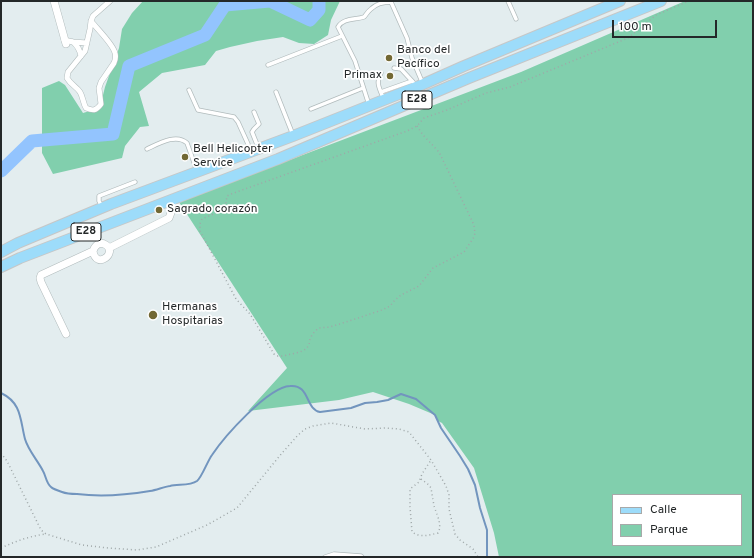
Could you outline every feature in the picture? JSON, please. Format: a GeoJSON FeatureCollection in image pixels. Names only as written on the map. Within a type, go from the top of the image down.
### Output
{"type":"FeatureCollection","features":[{"type":"Feature","properties":{"kind":"main road","name":"E28"},"geometry":{"type":"LineString","coordinates":[[1,252],[18,243],[102,208],[369,106],[382,96],[464,66],[620,1]]}},
{"type":"Feature","properties":{"kind":"main road","name":"E28"},"geometry":{"type":"LineString","coordinates":[[1,268],[20,258],[278,159],[469,78],[662,1]]}},
{"type":"Feature","properties":{"kind":"main road"},"geometry":{"type":"LineString","coordinates":[[552,29],[558,43]]}},
{"type":"Feature","properties":{"kind":"main road"},"geometry":{"type":"LineString","coordinates":[[464,66],[469,78]]}},
{"type":"Feature","properties":{"kind":"main road"},"geometry":{"type":"LineString","coordinates":[[169,182],[172,199]]}},
{"type":"Feature","properties":{"kind":"street"},"geometry":{"type":"LineString","coordinates":[[54,1],[65,42],[87,43]]}},
{"type":"Feature","properties":{"kind":"street"},"geometry":{"type":"LineString","coordinates":[[91,21],[113,48],[116,55],[116,60],[99,88],[101,104],[94,110],[86,108],[83,104],[81,93],[69,82],[67,78],[68,72],[85,51],[91,21],[93,16],[110,1]]}},
{"type":"Feature","properties":{"kind":"street"},"geometry":{"type":"LineString","coordinates":[[74,42],[80,51],[81,56]]}},
{"type":"Feature","properties":{"kind":"street"},"geometry":{"type":"LineString","coordinates":[[109,248],[169,218],[172,210],[172,199]]}},
{"type":"Feature","properties":{"kind":"street"},"geometry":{"type":"LineString","coordinates":[[66,334],[40,278],[42,275],[93,251],[94,247],[100,243],[107,245],[109,248]]}},
{"type":"Feature","properties":{"kind":"street"},"geometry":{"type":"LineString","coordinates":[[93,251],[96,257],[102,259],[106,258],[108,255],[109,248]]}},
{"type":"Feature","properties":{"kind":"lane"},"geometry":{"type":"LineString","coordinates":[[508,1],[516,19]]}},
{"type":"Feature","properties":{"kind":"lane"},"geometry":{"type":"LineString","coordinates":[[369,106],[355,61],[338,27],[344,21],[364,17],[371,8],[384,2],[391,2],[407,38],[418,84]]}},
{"type":"Feature","properties":{"kind":"lane"},"geometry":{"type":"LineString","coordinates":[[268,65],[342,36]]}},
{"type":"Feature","properties":{"kind":"lane"},"geometry":{"type":"LineString","coordinates":[[394,68],[401,69],[418,84]]}},
{"type":"Feature","properties":{"kind":"lane"},"geometry":{"type":"LineString","coordinates":[[381,73],[377,82],[382,96]]}},
{"type":"Feature","properties":{"kind":"lane"},"geometry":{"type":"LineString","coordinates":[[311,109],[363,88]]}},
{"type":"Feature","properties":{"kind":"lane"},"geometry":{"type":"LineString","coordinates":[[189,90],[198,110],[234,118],[238,122],[248,144],[254,150]]}},
{"type":"Feature","properties":{"kind":"lane"},"geometry":{"type":"LineString","coordinates":[[276,92],[293,136]]}},
{"type":"Feature","properties":{"kind":"lane"},"geometry":{"type":"LineString","coordinates":[[254,112],[258,125],[252,132],[254,150]]}},
{"type":"Feature","properties":{"kind":"lane"},"geometry":{"type":"LineString","coordinates":[[147,149],[171,139],[184,141],[187,143],[197,172]]}},
{"type":"Feature","properties":{"kind":"lane"},"geometry":{"type":"LineString","coordinates":[[102,208],[99,201],[99,196],[135,182]]}},
{"type":"Feature","properties":{"kind":"lane"},"geometry":{"type":"LineString","coordinates":[[325,557],[334,554],[362,557]]}},
{"type":"Feature","properties":{"kind":"path"},"geometry":{"type":"LineString","coordinates":[[417,126],[423,135],[439,152],[474,225],[475,233],[469,246],[464,252],[433,268],[419,286],[401,295],[390,306],[349,321],[319,328],[312,335],[306,349],[300,352],[283,356],[274,354],[250,314],[236,299],[200,231],[200,224],[202,220],[225,209],[227,196],[407,131],[417,126],[424,118],[447,110],[486,92],[510,87],[628,38],[656,15],[689,1]]}},
{"type":"Feature","properties":{"kind":"path"},"geometry":{"type":"LineString","coordinates":[[1,453],[8,461],[41,530],[46,534],[82,545],[137,550],[156,547],[173,540],[207,525],[237,508],[282,453],[305,429],[330,423],[365,429],[399,429],[409,432],[431,460],[446,486],[449,495],[449,509],[456,534],[460,540],[473,549],[478,557]]}},
{"type":"Feature","properties":{"kind":"path"},"geometry":{"type":"LineString","coordinates":[[421,479],[431,488],[440,528],[438,533],[423,536],[412,532],[410,489],[419,482],[431,460]]}},
{"type":"Feature","properties":{"kind":"path"},"geometry":{"type":"LineString","coordinates":[[1,548],[18,540],[46,534]]}},
{"type":"Feature","properties":{"kind":"green space"},"geometry":{"type":"Polygon","coordinates":[[[143,1],[340,1],[331,20],[328,35],[314,44],[299,43],[283,37],[257,41],[216,51],[205,65],[162,73],[139,92],[149,126],[140,127],[125,146],[122,158],[53,174],[42,153],[42,88],[59,81],[65,85],[83,113],[93,110],[102,99],[119,48],[122,29],[132,13],[143,1]]]}},
{"type":"Feature","properties":{"kind":"green space"},"geometry":{"type":"Polygon","coordinates":[[[685,1],[753,1],[753,557],[499,557],[494,533],[474,468],[435,415],[409,404],[373,392],[339,400],[248,411],[287,368],[179,202],[521,72],[685,1]]]}},
{"type":"Feature","properties":{"kind":"waterway"},"geometry":{"type":"LineString","coordinates":[[1,171],[32,141],[113,134],[129,66],[205,35],[225,5],[270,1],[310,20],[319,10],[319,1]]}},
{"type":"Feature","properties":{"kind":"waterway"},"geometry":{"type":"LineString","coordinates":[[1,393],[8,397],[17,407],[26,443],[43,471],[49,485],[52,488],[66,493],[95,495],[114,495],[153,491],[173,485],[194,483],[201,476],[218,447],[247,414],[270,395],[290,386],[296,386],[301,389],[315,410],[320,412],[351,408],[365,403],[388,400],[401,394],[416,399],[435,415],[441,428],[468,469],[475,485],[487,530],[487,557]]}},
{"type":"Feature","properties":{"kind":"place","name":"Banco del Pacífico"},"geometry":{"type":"Point","coordinates":[389,58]}},
{"type":"Feature","properties":{"kind":"place","name":"Primax"},"geometry":{"type":"Point","coordinates":[390,76]}},
{"type":"Feature","properties":{"kind":"place","name":"Bell Helicopter Service"},"geometry":{"type":"Point","coordinates":[185,157]}},
{"type":"Feature","properties":{"kind":"place","name":"Sagrado corazón"},"geometry":{"type":"Point","coordinates":[159,210]}},
{"type":"Feature","properties":{"kind":"place","name":"Hermanas Hospitarias"},"geometry":{"type":"Point","coordinates":[153,315]}}]}
